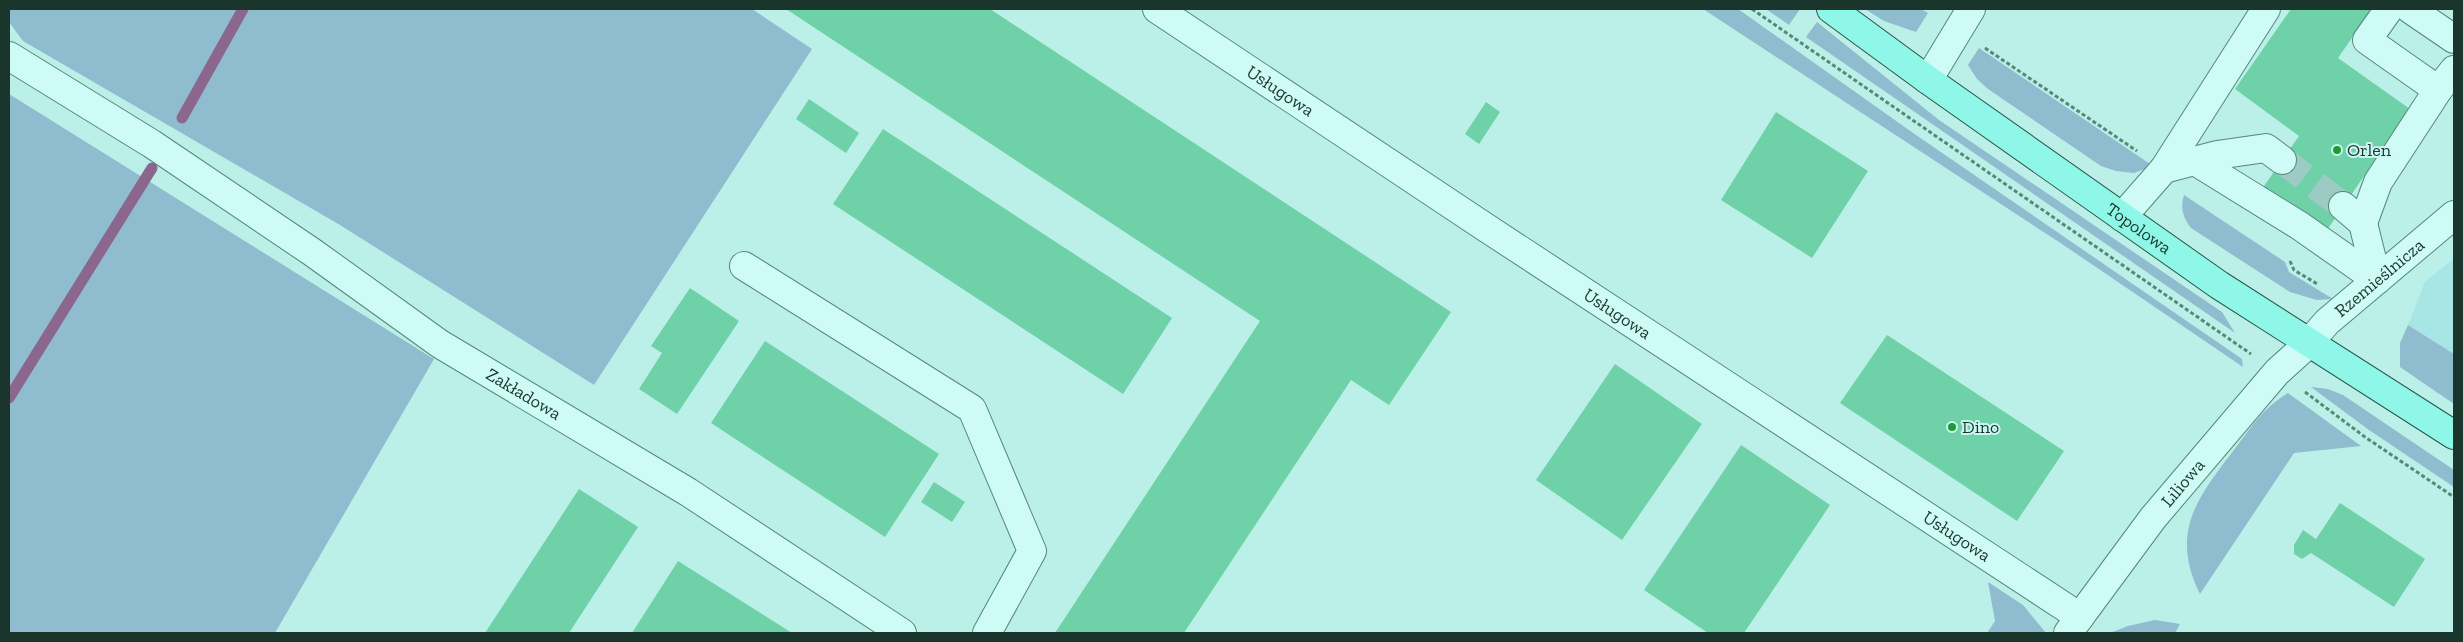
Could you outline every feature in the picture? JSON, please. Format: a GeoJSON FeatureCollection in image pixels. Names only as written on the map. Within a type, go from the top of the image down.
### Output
{"type":"FeatureCollection","features":[{"type":"Feature","properties":{"kind":"main road","name":"Topolowa"},"geometry":{"type":"LineString","coordinates":[[1831,9],[1928,80],[2219,285],[2308,344],[2454,435]]}},
{"type":"Feature","properties":{"kind":"street","name":"Usługowa"},"geometry":{"type":"LineString","coordinates":[[1157,9],[1468,216],[2074,625]]}},
{"type":"Feature","properties":{"kind":"street"},"geometry":{"type":"LineString","coordinates":[[2122,217],[2164,169],[2266,9]]}},
{"type":"Feature","properties":{"kind":"street"},"geometry":{"type":"LineString","coordinates":[[2377,280],[2354,214],[2378,182],[2446,80],[2367,40],[2389,9]]}},
{"type":"Feature","properties":{"kind":"street"},"geometry":{"type":"LineString","coordinates":[[2424,12],[2454,39]]}},
{"type":"Feature","properties":{"kind":"street"},"geometry":{"type":"LineString","coordinates":[[1928,80],[1965,19]]}},
{"type":"Feature","properties":{"kind":"street","name":"Zakładowa"},"geometry":{"type":"LineString","coordinates":[[9,56],[152,144],[312,252],[440,344],[688,492],[902,633]]}},
{"type":"Feature","properties":{"kind":"street"},"geometry":{"type":"LineString","coordinates":[[2164,169],[2217,155],[2266,148],[2282,160]]}},
{"type":"Feature","properties":{"kind":"street"},"geometry":{"type":"LineString","coordinates":[[2194,161],[2300,226],[2377,280]]}},
{"type":"Feature","properties":{"kind":"street","name":"Rzemieślnicza"},"geometry":{"type":"LineString","coordinates":[[2308,344],[2327,322],[2454,215]]}},
{"type":"Feature","properties":{"kind":"street"},"geometry":{"type":"LineString","coordinates":[[744,266],[972,409],[1032,551],[987,633]]}},
{"type":"Feature","properties":{"kind":"street","name":"Liliowa"},"geometry":{"type":"LineString","coordinates":[[2074,625],[2153,518],[2277,372],[2308,344]]}},
{"type":"Feature","properties":{"kind":"path"},"geometry":{"type":"LineString","coordinates":[[1752,9],[2277,372],[2364,437],[2454,497]]}},
{"type":"Feature","properties":{"kind":"path"},"geometry":{"type":"LineString","coordinates":[[1965,19],[2164,169]]}},
{"type":"Feature","properties":{"kind":"shaded area"},"geometry":{"type":"Polygon","coordinates":[[[9,9],[752,9],[812,49],[594,385],[340,225],[23,41],[9,22],[9,9]]]}},
{"type":"Feature","properties":{"kind":"shaded area"},"geometry":{"type":"Polygon","coordinates":[[[1703,9],[1738,9],[1916,135],[2242,359],[2243,367],[2065,246],[1703,9]]]}},
{"type":"Feature","properties":{"kind":"shaded area"},"geometry":{"type":"Polygon","coordinates":[[[1766,9],[1800,9],[1789,25],[1766,9]]]}},
{"type":"Feature","properties":{"kind":"shaded area"},"geometry":{"type":"Polygon","coordinates":[[[1865,9],[1921,9],[1928,13],[1916,32],[1884,21],[1865,9]]]}},
{"type":"Feature","properties":{"kind":"shaded area"},"geometry":{"type":"Polygon","coordinates":[[[1817,22],[1939,120],[2222,312],[2235,333],[1806,37],[1817,22]]]}},
{"type":"Feature","properties":{"kind":"shaded area"},"geometry":{"type":"Polygon","coordinates":[[[1979,48],[2153,166],[2134,173],[2116,171],[2101,166],[1988,89],[1977,79],[1968,65],[1979,48]]]}},
{"type":"Feature","properties":{"kind":"shaded area"},"geometry":{"type":"Polygon","coordinates":[[[9,94],[434,359],[275,633],[9,633],[9,94]]]}},
{"type":"Feature","properties":{"kind":"shaded area"},"geometry":{"type":"Polygon","coordinates":[[[2184,195],[2285,262],[2289,272],[2333,299],[2317,300],[2290,292],[2191,228],[2183,212],[2184,195]]]}},
{"type":"Feature","properties":{"kind":"shaded area"},"geometry":{"type":"Polygon","coordinates":[[[2454,258],[2454,354],[2408,325],[2425,282],[2454,258]]]}},
{"type":"Feature","properties":{"kind":"shaded area"},"geometry":{"type":"Polygon","coordinates":[[[2408,325],[2454,354],[2454,404],[2400,367],[2400,343],[2408,325]]]}},
{"type":"Feature","properties":{"kind":"shaded area"},"geometry":{"type":"Polygon","coordinates":[[[2311,387],[2328,389],[2343,395],[2454,470],[2454,487],[2369,430],[2311,387]]]}},
{"type":"Feature","properties":{"kind":"shaded area"},"geometry":{"type":"Polygon","coordinates":[[[2288,393],[2361,446],[2294,453],[2200,594],[2191,572],[2187,553],[2188,535],[2199,501],[2220,468],[2258,418],[2271,405],[2288,393]]]}},
{"type":"Feature","properties":{"kind":"shaded area"},"geometry":{"type":"Polygon","coordinates":[[[1988,582],[2023,605],[2046,633],[1987,633],[1995,621],[1988,582]]]}},
{"type":"Feature","properties":{"kind":"shaded area"},"geometry":{"type":"Polygon","coordinates":[[[2155,620],[2180,624],[2175,633],[2110,633],[2128,626],[2155,620]]]}},
{"type":"Feature","properties":{"kind":"building"},"geometry":{"type":"Polygon","coordinates":[[[786,9],[990,9],[1451,312],[1389,405],[1351,380],[1184,633],[1055,633],[1260,321],[786,9]]]}},
{"type":"Feature","properties":{"kind":"building"},"geometry":{"type":"Polygon","coordinates":[[[2291,9],[2372,9],[2338,58],[2410,109],[2325,233],[2262,189],[2299,136],[2235,89],[2291,9]]]}},
{"type":"Feature","properties":{"kind":"building"},"geometry":{"type":"Polygon","coordinates":[[[809,99],[859,133],[846,153],[796,119],[809,99]]]}},
{"type":"Feature","properties":{"kind":"building"},"geometry":{"type":"Polygon","coordinates":[[[1486,102],[1500,112],[1479,144],[1465,134],[1486,102]]]}},
{"type":"Feature","properties":{"kind":"building"},"geometry":{"type":"Polygon","coordinates":[[[1776,112],[1868,171],[1812,258],[1721,200],[1776,112]]]}},
{"type":"Feature","properties":{"kind":"building"},"geometry":{"type":"Polygon","coordinates":[[[883,129],[1172,318],[1123,394],[833,204],[883,129]]]}},
{"type":"Feature","properties":{"kind":"building"},"geometry":{"type":"Polygon","coordinates":[[[690,288],[739,321],[677,414],[639,389],[662,353],[651,346],[690,288]]]}},
{"type":"Feature","properties":{"kind":"building","name":"Dino"},"geometry":{"type":"Polygon","coordinates":[[[1887,335],[2064,451],[2017,521],[1840,403],[1887,335]]]}},
{"type":"Feature","properties":{"kind":"building"},"geometry":{"type":"Polygon","coordinates":[[[765,341],[939,454],[885,537],[711,423],[765,341]]]}},
{"type":"Feature","properties":{"kind":"building"},"geometry":{"type":"Polygon","coordinates":[[[1615,364],[1702,424],[1622,540],[1536,480],[1615,364]]]}},
{"type":"Feature","properties":{"kind":"building"},"geometry":{"type":"Polygon","coordinates":[[[1741,445],[1830,505],[1744,633],[1708,633],[1644,590],[1741,445]]]}},
{"type":"Feature","properties":{"kind":"building"},"geometry":{"type":"Polygon","coordinates":[[[934,482],[965,502],[952,522],[921,502],[934,482]]]}},
{"type":"Feature","properties":{"kind":"building"},"geometry":{"type":"Polygon","coordinates":[[[579,489],[638,527],[569,633],[485,633],[579,489]]]}},
{"type":"Feature","properties":{"kind":"building"},"geometry":{"type":"Polygon","coordinates":[[[2340,503],[2425,559],[2394,607],[2311,553],[2302,559],[2294,554],[2294,545],[2303,530],[2316,539],[2340,503]]]}},
{"type":"Feature","properties":{"kind":"building"},"geometry":{"type":"Polygon","coordinates":[[[678,561],[792,633],[632,633],[678,561]]]}},
{"type":"Feature","properties":{"kind":"waterway"},"geometry":{"type":"LineString","coordinates":[[182,118],[243,9]]}},
{"type":"Feature","properties":{"kind":"waterway"},"geometry":{"type":"LineString","coordinates":[[9,398],[152,168]]}},
{"type":"Feature","properties":{"kind":"tunnel"},"geometry":{"type":"LineString","coordinates":[[2282,160],[2343,206]]}},
{"type":"Feature","properties":{"kind":"place","name":"Orlen"},"geometry":{"type":"Point","coordinates":[2337,150]}},
{"type":"Feature","properties":{"kind":"place","name":"Dino"},"geometry":{"type":"Point","coordinates":[1952,427]}}]}
